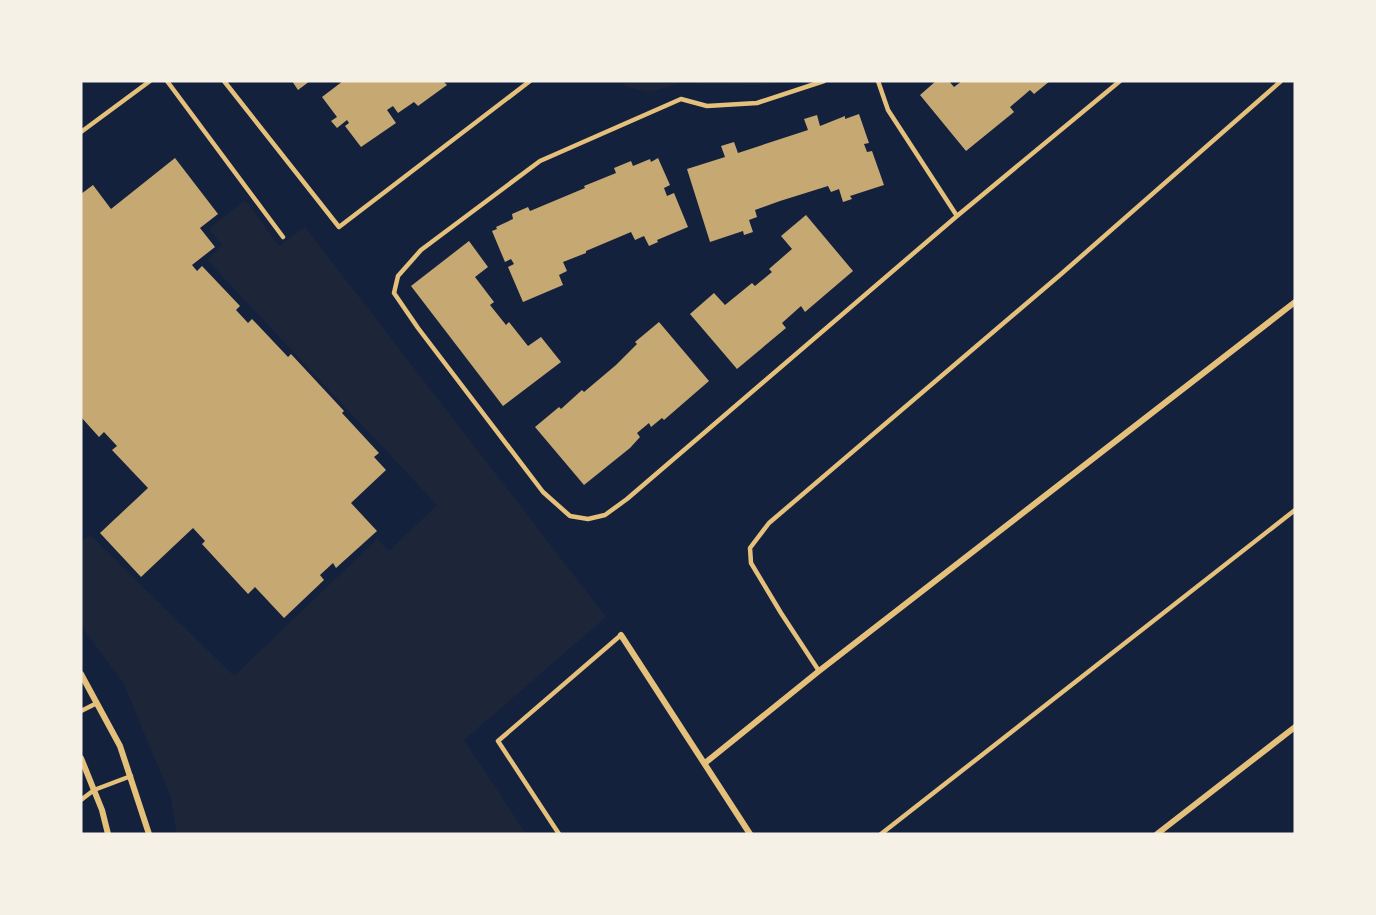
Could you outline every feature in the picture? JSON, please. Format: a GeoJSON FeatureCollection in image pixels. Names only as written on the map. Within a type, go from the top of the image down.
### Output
{"type":"FeatureCollection","features":[{"type":"Feature","properties":{"kind":"street"},"geometry":{"type":"LineString","coordinates":[[705,763],[819,671],[1295,302]]}},
{"type":"Feature","properties":{"kind":"street"},"geometry":{"type":"LineString","coordinates":[[621,635],[750,834]]}},
{"type":"Feature","properties":{"kind":"street"},"geometry":{"type":"LineString","coordinates":[[81,674],[120,746],[149,834]]}},
{"type":"Feature","properties":{"kind":"street"},"geometry":{"type":"LineString","coordinates":[[1157,834],[1295,727]]}},
{"type":"Feature","properties":{"kind":"street"},"geometry":{"type":"LineString","coordinates":[[81,758],[102,810],[108,834]]}},
{"type":"Feature","properties":{"kind":"lane"},"geometry":{"type":"LineString","coordinates":[[81,132],[150,81]]}},
{"type":"Feature","properties":{"kind":"lane"},"geometry":{"type":"LineString","coordinates":[[167,81],[283,237]]}},
{"type":"Feature","properties":{"kind":"lane"},"geometry":{"type":"LineString","coordinates":[[224,81],[339,227],[530,81]]}},
{"type":"Feature","properties":{"kind":"lane"},"geometry":{"type":"LineString","coordinates":[[824,81],[757,103],[707,106],[681,99],[540,161],[421,250],[398,276],[394,293],[418,328],[543,492],[570,516],[588,519],[604,515],[627,499],[957,216],[1120,81]]}},
{"type":"Feature","properties":{"kind":"lane"},"geometry":{"type":"LineString","coordinates":[[878,81],[888,110],[957,216]]}},
{"type":"Feature","properties":{"kind":"lane"},"geometry":{"type":"LineString","coordinates":[[819,671],[751,563],[750,548],[769,523],[1051,283],[1281,81]]}},
{"type":"Feature","properties":{"kind":"lane"},"geometry":{"type":"LineString","coordinates":[[880,834],[1295,510]]}},
{"type":"Feature","properties":{"kind":"lane"},"geometry":{"type":"LineString","coordinates":[[559,834],[498,741],[621,635]]}},
{"type":"Feature","properties":{"kind":"lane"},"geometry":{"type":"LineString","coordinates":[[81,711],[97,704]]}},
{"type":"Feature","properties":{"kind":"lane"},"geometry":{"type":"LineString","coordinates":[[81,800],[94,790],[131,776]]}},
{"type":"Feature","properties":{"kind":"shaded area"},"geometry":{"type":"Polygon","coordinates":[[[623,81],[789,81],[761,85],[680,83],[650,92],[624,86],[623,81]]]}},
{"type":"Feature","properties":{"kind":"shaded area"},"geometry":{"type":"Polygon","coordinates":[[[245,200],[279,246],[305,227],[606,617],[464,740],[526,834],[177,834],[170,795],[123,682],[81,626],[81,540],[91,536],[234,676],[377,539],[389,551],[437,505],[207,260],[222,245],[209,229],[245,200]]]}},
{"type":"Feature","properties":{"kind":"building"},"geometry":{"type":"Polygon","coordinates":[[[292,81],[310,81],[298,90],[292,81]]]}},
{"type":"Feature","properties":{"kind":"building"},"geometry":{"type":"Polygon","coordinates":[[[343,81],[443,81],[447,85],[418,106],[414,102],[398,113],[393,106],[387,110],[396,123],[361,147],[345,126],[349,123],[347,120],[337,128],[331,121],[337,117],[322,97],[343,81]]]}},
{"type":"Feature","properties":{"kind":"building"},"geometry":{"type":"Polygon","coordinates":[[[936,81],[949,81],[954,87],[962,81],[1050,81],[1034,94],[1030,90],[1010,107],[1014,112],[966,151],[920,95],[936,81]]]}},
{"type":"Feature","properties":{"kind":"building"},"geometry":{"type":"Polygon","coordinates":[[[859,114],[869,143],[864,144],[867,152],[872,151],[884,185],[850,196],[852,199],[843,202],[839,189],[831,192],[828,186],[780,201],[755,210],[757,217],[749,220],[753,232],[744,235],[743,231],[710,242],[687,169],[725,157],[721,146],[734,142],[738,153],[808,130],[804,119],[817,115],[820,126],[845,116],[845,119],[859,114]]]}},
{"type":"Feature","properties":{"kind":"building"},"geometry":{"type":"Polygon","coordinates":[[[175,158],[218,214],[200,228],[215,247],[192,265],[197,271],[202,266],[240,306],[236,310],[248,323],[252,319],[288,357],[291,354],[379,453],[374,457],[386,470],[351,503],[377,531],[336,568],[333,563],[320,575],[324,580],[284,618],[255,587],[248,594],[202,544],[205,541],[193,528],[141,577],[100,533],[148,488],[112,450],[117,446],[104,432],[99,437],[81,417],[81,194],[93,185],[111,209],[175,158]]]}},
{"type":"Feature","properties":{"kind":"building"},"geometry":{"type":"Polygon","coordinates":[[[658,158],[670,185],[664,188],[667,196],[674,193],[688,227],[657,240],[658,242],[649,246],[644,236],[635,240],[631,232],[586,251],[586,253],[563,262],[567,271],[559,275],[563,285],[523,302],[508,267],[514,264],[511,259],[505,262],[492,231],[513,219],[512,214],[528,207],[530,211],[585,188],[584,186],[616,173],[614,168],[631,161],[633,166],[658,158]]]}},
{"type":"Feature","properties":{"kind":"building"},"geometry":{"type":"Polygon","coordinates":[[[806,215],[853,271],[805,312],[801,306],[782,323],[786,328],[737,369],[690,314],[714,293],[725,305],[752,283],[755,286],[772,272],[769,269],[792,249],[781,236],[806,215]]]}},
{"type":"Feature","properties":{"kind":"building"},"geometry":{"type":"Polygon","coordinates":[[[469,241],[488,267],[475,277],[494,302],[490,305],[506,325],[509,322],[528,346],[541,337],[561,362],[503,406],[411,286],[469,241]]]}},
{"type":"Feature","properties":{"kind":"building"},"geometry":{"type":"Polygon","coordinates":[[[659,322],[709,381],[664,420],[662,418],[651,427],[649,423],[637,433],[640,437],[630,448],[584,485],[535,427],[559,407],[561,409],[582,390],[584,392],[616,365],[637,344],[635,342],[659,322]]]}}]}
